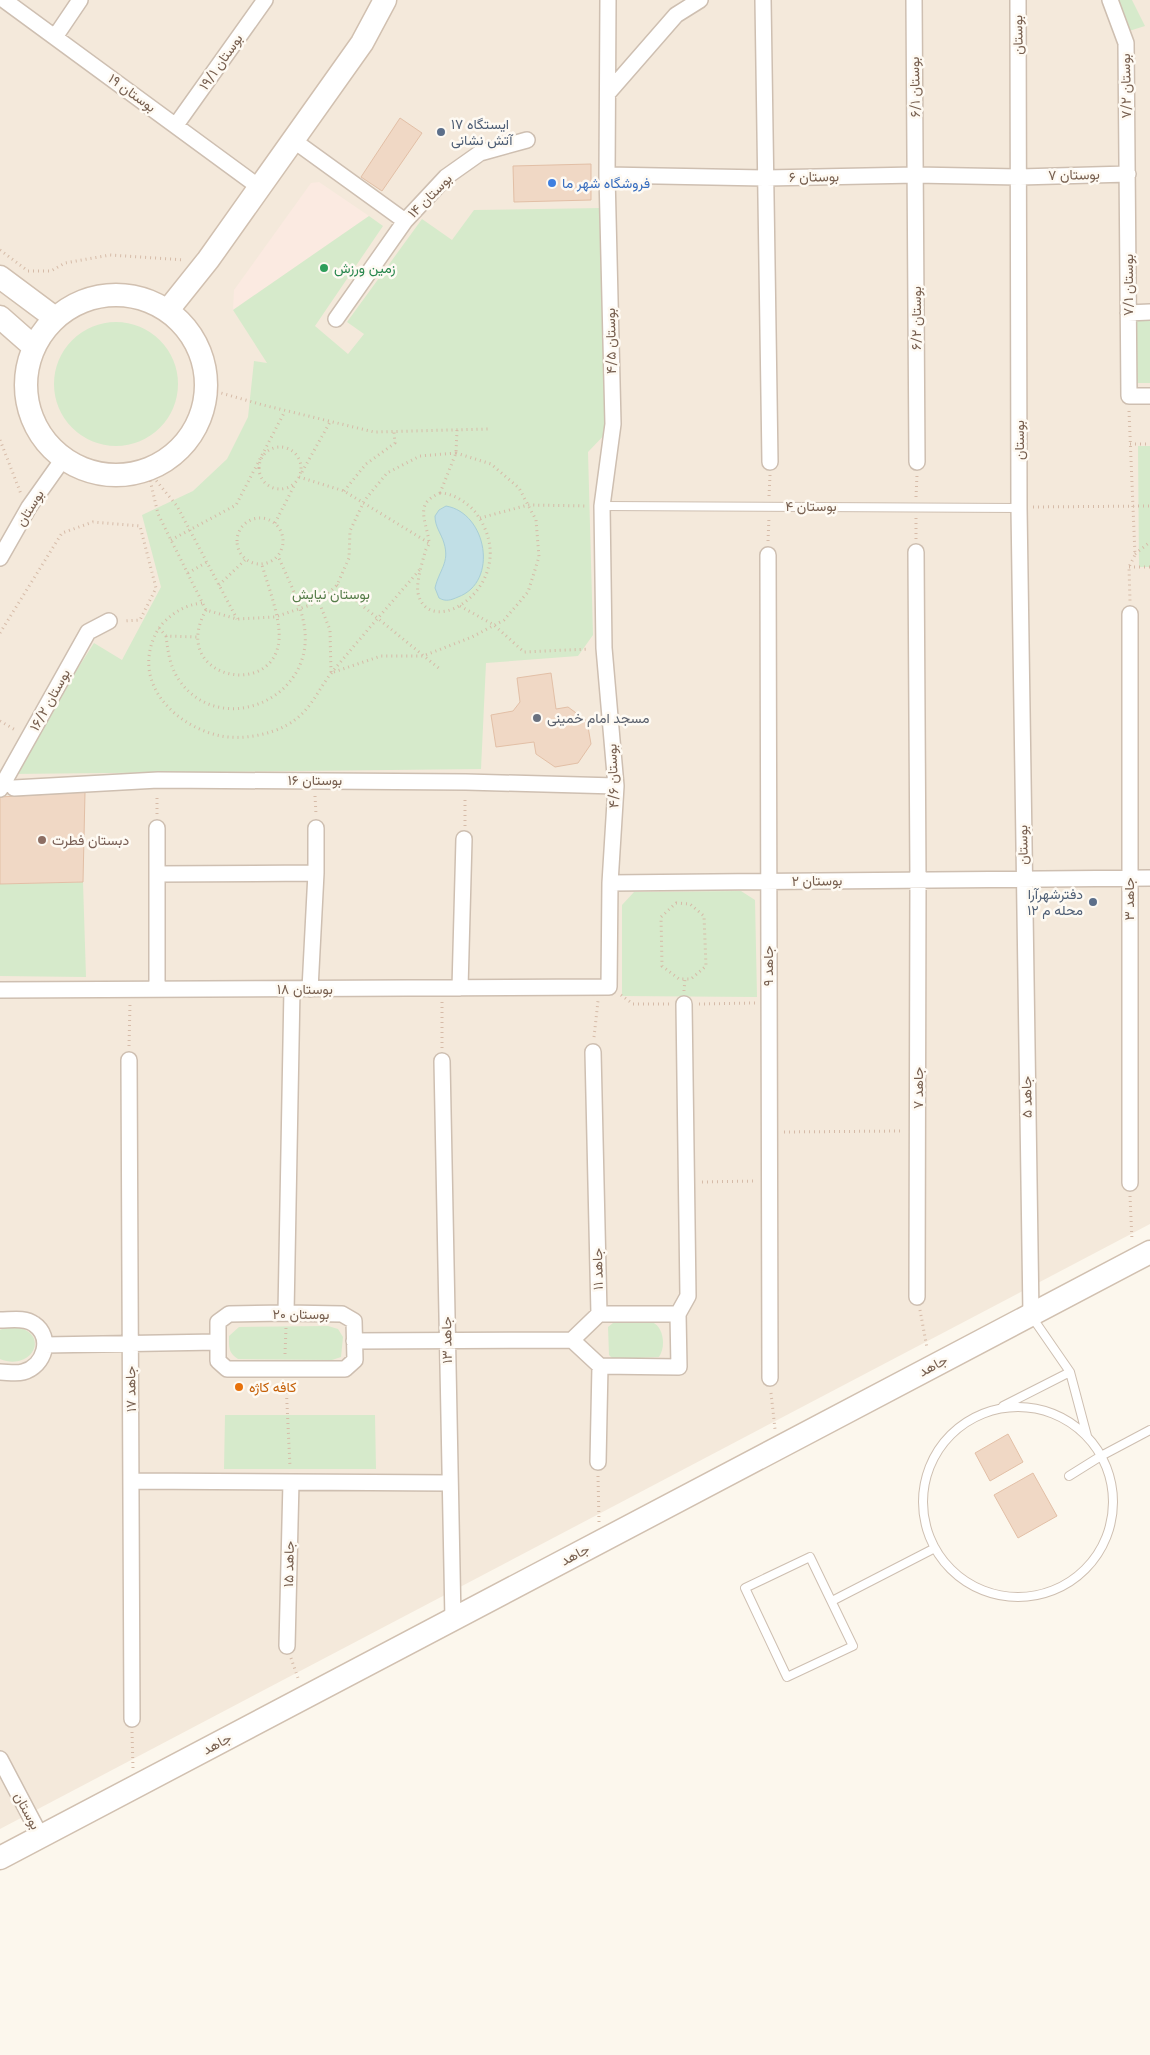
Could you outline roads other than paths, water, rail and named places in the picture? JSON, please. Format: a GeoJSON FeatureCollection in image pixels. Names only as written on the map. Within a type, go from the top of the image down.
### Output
{"type":"FeatureCollection","features":[{"type":"Feature","properties":{"kind":"main road"},"geometry":{"type":"LineString","coordinates":[[168,310],[208,260],[362,43],[385,0]]}},
{"type":"Feature","properties":{"kind":"main road"},"geometry":{"type":"LineString","coordinates":[[0,277],[54,318]]}},
{"type":"Feature","properties":{"kind":"main road"},"geometry":{"type":"LineString","coordinates":[[120,294],[154,302],[168,310],[183,322],[202,353],[207,389],[199,423],[178,452],[148,471],[112,476],[78,468],[63,459],[50,448],[31,416],[26,382],[34,347],[54,318],[86,299],[120,294]]}},
{"type":"Feature","properties":{"kind":"main road"},"geometry":{"type":"LineString","coordinates":[[0,317],[34,347]]}},
{"type":"Feature","properties":{"kind":"main road","name":"جاهد"},"geometry":{"type":"LineString","coordinates":[[0,1858],[1142,1257]]}},
{"type":"Feature","properties":{"kind":"street","name":"بوستان ۱۹"},"geometry":{"type":"LineString","coordinates":[[4,0],[259,187]]}},
{"type":"Feature","properties":{"kind":"street"},"geometry":{"type":"LineString","coordinates":[[55,36],[80,0]]}},
{"type":"Feature","properties":{"kind":"street","name":"بوستان ۱۹/۱"},"geometry":{"type":"LineString","coordinates":[[176,125],[265,0]]}},
{"type":"Feature","properties":{"kind":"street","name":"بوستان ۴/۵"},"geometry":{"type":"LineString","coordinates":[[602,506],[613,424],[607,175],[608,0]]}},
{"type":"Feature","properties":{"kind":"street"},"geometry":{"type":"LineString","coordinates":[[608,93],[676,15],[700,0]]}},
{"type":"Feature","properties":{"kind":"street"},"geometry":{"type":"LineString","coordinates":[[763,0],[770,462]]}},
{"type":"Feature","properties":{"kind":"street","name":"بوستان ۶/۱"},"geometry":{"type":"LineString","coordinates":[[914,0],[916,175]]}},
{"type":"Feature","properties":{"kind":"street","name":"بوستان"},"geometry":{"type":"LineString","coordinates":[[1018,0],[1020,177],[1019,508],[1023,879]]}},
{"type":"Feature","properties":{"kind":"street","name":"بوستان ۷/۲"},"geometry":{"type":"LineString","coordinates":[[1110,0],[1126,43],[1128,174]]}},
{"type":"Feature","properties":{"kind":"street","name":"بوستان ۱۴"},"geometry":{"type":"LineString","coordinates":[[293,140],[405,221],[446,177],[480,153],[527,140]]}},
{"type":"Feature","properties":{"kind":"street","name":"بوستان ۷"},"geometry":{"type":"LineString","coordinates":[[1020,177],[1128,174]]}},
{"type":"Feature","properties":{"kind":"street","name":"بوستان ۷/۱"},"geometry":{"type":"LineString","coordinates":[[1128,174],[1129,396],[1150,396]]}},
{"type":"Feature","properties":{"kind":"street","name":"بوستان ۶"},"geometry":{"type":"LineString","coordinates":[[607,175],[766,178],[916,175],[1020,177]]}},
{"type":"Feature","properties":{"kind":"street","name":"بوستان ۶/۲"},"geometry":{"type":"LineString","coordinates":[[916,175],[917,462]]}},
{"type":"Feature","properties":{"kind":"street"},"geometry":{"type":"LineString","coordinates":[[336,319],[405,221]]}},
{"type":"Feature","properties":{"kind":"street"},"geometry":{"type":"LineString","coordinates":[[1128,313],[1150,312]]}},
{"type":"Feature","properties":{"kind":"street","name":"بوستان"},"geometry":{"type":"LineString","coordinates":[[0,558],[29,507],[63,459]]}},
{"type":"Feature","properties":{"kind":"street","name":"بوستان ۴/۶"},"geometry":{"type":"LineString","coordinates":[[602,506],[604,648],[616,786],[604,988]]}},
{"type":"Feature","properties":{"kind":"street","name":"جاهد ۷"},"geometry":{"type":"LineString","coordinates":[[916,552],[918,1297]]}},
{"type":"Feature","properties":{"kind":"street","name":"جاهد ۹"},"geometry":{"type":"LineString","coordinates":[[768,555],[768,1181],[770,1378]]}},
{"type":"Feature","properties":{"kind":"street","name":"جاهد ۳"},"geometry":{"type":"LineString","coordinates":[[1130,614],[1130,1183]]}},
{"type":"Feature","properties":{"kind":"street","name":"بوستان ۱۶/۲"},"geometry":{"type":"LineString","coordinates":[[7,788],[88,632],[110,621]]}},
{"type":"Feature","properties":{"kind":"street","name":"بوستان ۱۶"},"geometry":{"type":"LineString","coordinates":[[7,788],[158,780],[315,780],[616,786]]}},
{"type":"Feature","properties":{"kind":"street"},"geometry":{"type":"LineString","coordinates":[[157,828],[157,990]]}},
{"type":"Feature","properties":{"kind":"street"},"geometry":{"type":"LineString","coordinates":[[310,989],[316,873],[316,828]]}},
{"type":"Feature","properties":{"kind":"street"},"geometry":{"type":"LineString","coordinates":[[460,988],[464,839]]}},
{"type":"Feature","properties":{"kind":"street"},"geometry":{"type":"LineString","coordinates":[[157,874],[316,873]]}},
{"type":"Feature","properties":{"kind":"street","name":"بوستان ۲"},"geometry":{"type":"LineString","coordinates":[[610,883],[1150,878]]}},
{"type":"Feature","properties":{"kind":"street","name":"جاهد ۵"},"geometry":{"type":"LineString","coordinates":[[1023,879],[1031,1315]]}},
{"type":"Feature","properties":{"kind":"street","name":"بوستان ۱۸"},"geometry":{"type":"LineString","coordinates":[[0,990],[604,988]]}},
{"type":"Feature","properties":{"kind":"street"},"geometry":{"type":"LineString","coordinates":[[286,1313],[292,989]]}},
{"type":"Feature","properties":{"kind":"street"},"geometry":{"type":"LineString","coordinates":[[354,1341],[572,1340],[600,1366],[679,1367],[678,1314],[688,1296],[684,1004]]}},
{"type":"Feature","properties":{"kind":"street","name":"جاهد ۱۱"},"geometry":{"type":"LineString","coordinates":[[593,1052],[599,1314]]}},
{"type":"Feature","properties":{"kind":"street","name":"جاهد ۱۷"},"geometry":{"type":"LineString","coordinates":[[128,1060],[132,1719]]}},
{"type":"Feature","properties":{"kind":"street","name":"جاهد ۱۳"},"geometry":{"type":"LineString","coordinates":[[442,1060],[452,1620]]}},
{"type":"Feature","properties":{"kind":"street","name":"بوستان ۲۰"},"geometry":{"type":"LineString","coordinates":[[228,1314],[342,1314],[354,1321],[354,1341],[355,1360],[344,1369],[227,1369],[218,1361],[218,1322],[228,1314]]}},
{"type":"Feature","properties":{"kind":"street"},"geometry":{"type":"LineString","coordinates":[[572,1340],[599,1314],[678,1314]]}},
{"type":"Feature","properties":{"kind":"street"},"geometry":{"type":"LineString","coordinates":[[0,1320],[20,1319],[33,1322],[42,1331],[45,1345],[42,1358],[34,1366],[23,1372],[0,1372]]}},
{"type":"Feature","properties":{"kind":"street"},"geometry":{"type":"LineString","coordinates":[[45,1345],[217,1342]]}},
{"type":"Feature","properties":{"kind":"street"},"geometry":{"type":"LineString","coordinates":[[598,1462],[600,1366]]}},
{"type":"Feature","properties":{"kind":"street"},"geometry":{"type":"LineString","coordinates":[[132,1481],[449,1483]]}},
{"type":"Feature","properties":{"kind":"street","name":"جاهد ۱۵"},"geometry":{"type":"LineString","coordinates":[[287,1646],[291,1482]]}},
{"type":"Feature","properties":{"kind":"street","name":"بوستان"},"geometry":{"type":"LineString","coordinates":[[0,1759],[41,1837]]}},
{"type":"Feature","properties":{"kind":"lane","name":"بوستان ۴"},"geometry":{"type":"LineString","coordinates":[[602,506],[1019,508]]}},
{"type":"Feature","properties":{"kind":"lane"},"geometry":{"type":"LineString","coordinates":[[1031,1315],[1070,1372],[1087,1436]]}},
{"type":"Feature","properties":{"kind":"lane"},"geometry":{"type":"LineString","coordinates":[[999,1408],[1018,1406],[1038,1408],[1056,1414],[1073,1424],[1087,1436],[1101,1456],[1110,1477],[1113,1500],[1111,1522],[1103,1544],[1090,1564],[1067,1583],[1054,1590],[1031,1596],[1008,1596],[986,1591],[966,1581],[948,1566],[935,1548],[927,1527],[923,1505],[925,1483],[932,1462],[944,1443],[959,1427],[978,1415],[999,1408],[1070,1372]]}},
{"type":"Feature","properties":{"kind":"lane"},"geometry":{"type":"LineString","coordinates":[[1070,1476],[1101,1456],[1150,1430]]}},
{"type":"Feature","properties":{"kind":"lane"},"geometry":{"type":"LineString","coordinates":[[832,1601],[935,1548]]}},
{"type":"Feature","properties":{"kind":"lane"},"geometry":{"type":"LineString","coordinates":[[810,1557],[832,1601],[853,1646],[787,1677],[744,1588],[810,1557]]}},
{"type":"Feature","properties":{"kind":"water"},"geometry":{"type":"Polygon","coordinates":[[[446,506],[460,511],[471,521],[479,534],[483,548],[483,563],[479,577],[471,589],[451,600],[439,598],[435,588],[445,561],[446,550],[435,516],[439,510],[446,506]]]}},
{"type":"Feature","properties":{"kind":"place","name":"ایستگاه ۱۷ آتش نشانی"},"geometry":{"type":"Point","coordinates":[441,132]}},
{"type":"Feature","properties":{"kind":"place","name":"فروشگاه شهر ما"},"geometry":{"type":"Point","coordinates":[552,183]}},
{"type":"Feature","properties":{"kind":"place","name":"زمین ورزش"},"geometry":{"type":"Point","coordinates":[324,268]}},
{"type":"Feature","properties":{"kind":"place","name":"مسجد امام خمینی"},"geometry":{"type":"Point","coordinates":[537,718]}},
{"type":"Feature","properties":{"kind":"place","name":"دبستان فطرت"},"geometry":{"type":"Point","coordinates":[42,840]}},
{"type":"Feature","properties":{"kind":"place","name":"دفترشهرآرا محله م ۱۲"},"geometry":{"type":"Point","coordinates":[1093,902]}},
{"type":"Feature","properties":{"kind":"place","name":"کافه کاژه"},"geometry":{"type":"Point","coordinates":[239,1387]}},
{"type":"Feature","properties":{"kind":"park label","name":"بوستان نیایش"},"geometry":{"type":"Point","coordinates":[331,594]}}]}
